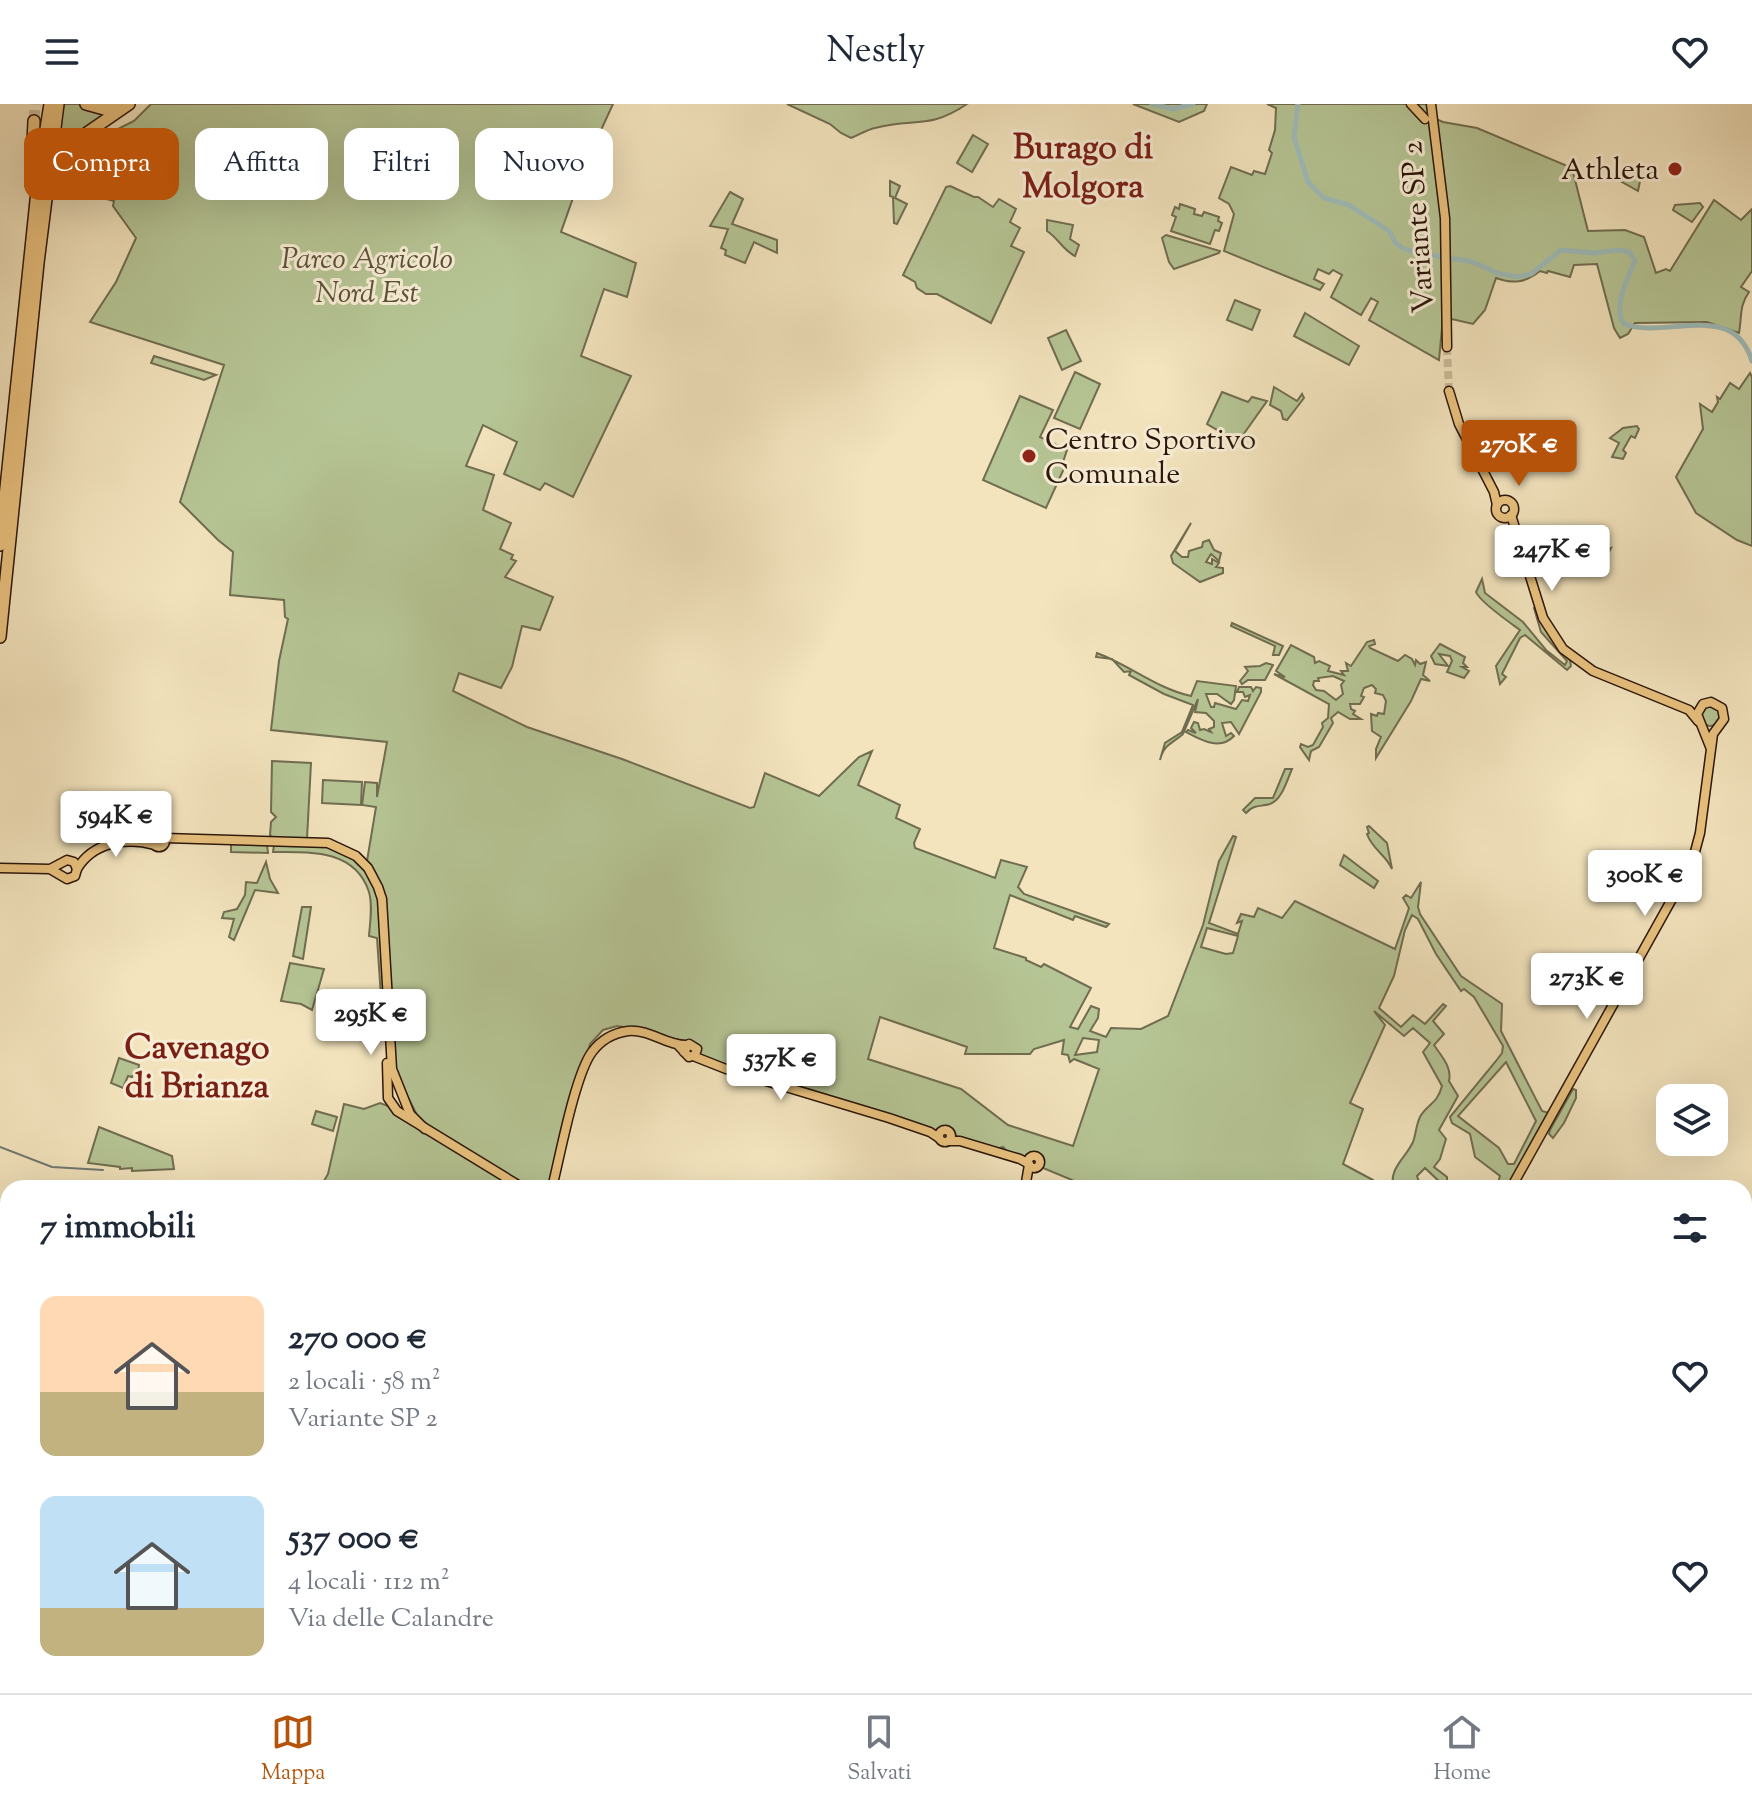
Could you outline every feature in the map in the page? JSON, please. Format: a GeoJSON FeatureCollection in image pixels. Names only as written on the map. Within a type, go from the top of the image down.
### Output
{"type":"FeatureCollection","features":[{"type":"Feature","properties":{"kind":"highway"},"geometry":{"type":"LineString","coordinates":[[0,637],[50,104]]}},
{"type":"Feature","properties":{"kind":"highway"},"geometry":{"type":"LineString","coordinates":[[0,545],[34,263],[58,104]]}},
{"type":"Feature","properties":{"kind":"highway"},"geometry":{"type":"LineString","coordinates":[[86,104],[104,109],[120,104]]}},
{"type":"Feature","properties":{"kind":"highway"},"geometry":{"type":"LineString","coordinates":[[34,263],[50,179],[58,159],[80,136],[117,115],[129,104]]}},
{"type":"Feature","properties":{"kind":"highway"},"geometry":{"type":"LineString","coordinates":[[34,121],[26,258],[34,263]]}},
{"type":"Feature","properties":{"kind":"main road","name":"Variante SP 2"},"geometry":{"type":"LineString","coordinates":[[1431,104],[1430,117],[1435,134],[1447,250],[1447,347]]}},
{"type":"Feature","properties":{"kind":"main road"},"geometry":{"type":"LineString","coordinates":[[1407,105],[1430,117]]}},
{"type":"Feature","properties":{"kind":"main road"},"geometry":{"type":"LineString","coordinates":[[1449,391],[1459,424],[1500,503],[1497,513],[1508,516],[1518,535],[1543,618],[1557,642],[1575,660],[1593,671],[1693,712],[1701,724],[1716,728]]}},
{"type":"Feature","properties":{"kind":"main road"},"geometry":{"type":"LineString","coordinates":[[1500,503],[1512,503],[1514,509],[1508,516]]}},
{"type":"Feature","properties":{"kind":"main road"},"geometry":{"type":"LineString","coordinates":[[1706,702],[1698,710],[1711,749]]}},
{"type":"Feature","properties":{"kind":"main road"},"geometry":{"type":"LineString","coordinates":[[1515,1180],[1692,863],[1700,833],[1711,749],[1716,728],[1724,719],[1724,711],[1716,703],[1677,705]]}},
{"type":"Feature","properties":{"kind":"main road"},"geometry":{"type":"LineString","coordinates":[[0,868],[59,869],[70,879],[75,876],[75,865],[102,845],[193,840],[318,841],[336,845],[356,856],[373,875],[382,899],[392,1069],[412,1116],[429,1131]]}},
{"type":"Feature","properties":{"kind":"main road"},"geometry":{"type":"LineString","coordinates":[[59,869],[65,860],[75,865]]}},
{"type":"Feature","properties":{"kind":"main road"},"geometry":{"type":"LineString","coordinates":[[390,1027],[387,1090],[393,1107],[510,1180]]}},
{"type":"Feature","properties":{"kind":"main road"},"geometry":{"type":"LineString","coordinates":[[554,1180],[583,1069],[594,1049],[609,1037],[632,1031],[677,1044],[726,1069],[935,1134],[945,1130],[950,1137],[960,1141],[1029,1163],[1027,1180]]}},
{"type":"Feature","properties":{"kind":"main road"},"geometry":{"type":"LineString","coordinates":[[387,1090],[393,1088],[399,1091]]}},
{"type":"Feature","properties":{"kind":"main road"},"geometry":{"type":"LineString","coordinates":[[393,1107],[401,1108],[405,1101]]}},
{"type":"Feature","properties":{"kind":"green space"},"geometry":{"type":"Polygon","coordinates":[[[64,104],[112,110],[85,128],[59,128],[64,104]]]}},
{"type":"Feature","properties":{"kind":"green space","name":"Parco Agricolo Nord Est"},"geometry":{"type":"Polygon","coordinates":[[[151,104],[613,104],[602,128],[475,128],[475,200],[572,200],[561,232],[636,263],[627,297],[604,289],[581,356],[631,376],[573,497],[545,483],[540,490],[504,474],[517,442],[483,425],[466,466],[494,475],[483,510],[511,523],[500,549],[513,555],[511,559],[516,561],[505,577],[553,597],[540,630],[522,626],[512,667],[501,688],[459,673],[453,691],[527,727],[750,808],[754,807],[765,773],[819,796],[859,757],[872,751],[858,785],[900,805],[896,818],[920,829],[915,848],[995,878],[1001,860],[1027,867],[1018,887],[1024,894],[1109,924],[1106,927],[1075,916],[1073,920],[1010,895],[994,948],[1026,958],[1041,967],[1044,964],[1091,988],[1070,1027],[1078,1029],[1091,1006],[1099,1009],[1098,1018],[1090,1031],[1106,1037],[1111,1028],[1141,1029],[1168,1016],[1203,925],[1219,861],[1233,836],[1236,837],[1209,923],[1238,934],[1242,921],[1237,923],[1241,914],[1254,917],[1258,908],[1282,918],[1295,901],[1395,949],[1409,908],[1403,898],[1406,895],[1411,898],[1421,882],[1420,914],[1461,976],[1502,1004],[1501,1031],[1542,1111],[1549,1113],[1511,1180],[1499,1180],[1500,1176],[1475,1157],[1470,1134],[1452,1123],[1450,1117],[1502,1053],[1503,1046],[1474,997],[1464,989],[1461,991],[1436,954],[1418,919],[1412,915],[1405,930],[1394,976],[1379,1008],[1401,1027],[1413,1015],[1425,1024],[1443,1004],[1446,1006],[1433,1021],[1444,1034],[1434,1045],[1446,1062],[1449,1081],[1458,1096],[1439,1130],[1446,1139],[1434,1167],[1447,1180],[1438,1180],[1425,1168],[1417,1176],[1418,1180],[1392,1180],[1398,1164],[1413,1142],[1420,1117],[1442,1086],[1423,1052],[1430,1043],[1413,1028],[1404,1036],[1374,1011],[1385,1025],[1350,1103],[1363,1109],[1343,1164],[1373,1180],[1072,1180],[1043,1168],[1039,1163],[1032,1166],[1009,1154],[1003,1147],[996,1149],[950,1134],[943,1141],[941,1132],[691,1055],[638,1029],[617,1026],[603,1030],[590,1044],[554,1180],[325,1180],[344,1104],[364,1109],[380,1103],[399,1110],[404,1106],[413,1119],[416,1113],[393,1068],[384,893],[367,861],[376,807],[362,805],[365,782],[377,783],[377,797],[387,742],[271,730],[279,661],[288,619],[285,617],[284,600],[230,595],[233,552],[180,502],[224,365],[90,322],[116,282],[136,238],[113,206],[114,201],[110,200],[179,200],[179,128],[120,128],[134,121],[151,104]],[[1207,928],[1201,947],[1233,953],[1238,936],[1207,928]],[[880,1017],[868,1059],[961,1089],[1008,1125],[1073,1146],[1099,1069],[1074,1059],[1070,1062],[1068,1055],[1062,1054],[1064,1040],[1034,1049],[1030,1054],[965,1054],[967,1047],[880,1017]],[[1083,1038],[1075,1055],[1097,1052],[1099,1040],[1083,1038]],[[1506,1062],[1458,1116],[1499,1148],[1508,1164],[1514,1164],[1536,1121],[1506,1062]]]}},
{"type":"Feature","properties":{"kind":"green space"},"geometry":{"type":"Polygon","coordinates":[[[787,104],[967,104],[931,121],[889,125],[851,138],[830,124],[787,104]]]}},
{"type":"Feature","properties":{"kind":"green space"},"geometry":{"type":"Polygon","coordinates":[[[1133,104],[1207,104],[1204,111],[1179,122],[1133,104]]]}},
{"type":"Feature","properties":{"kind":"green space"},"geometry":{"type":"Polygon","coordinates":[[[1267,104],[1427,104],[1429,116],[1443,122],[1477,128],[1572,168],[1588,231],[1625,230],[1644,237],[1656,273],[1666,269],[1670,271],[1714,200],[1741,220],[1752,209],[1752,271],[1741,287],[1749,292],[1742,307],[1739,333],[1707,322],[1635,323],[1628,334],[1620,338],[1614,328],[1597,264],[1574,265],[1570,277],[1540,271],[1519,281],[1496,278],[1485,310],[1473,324],[1443,317],[1439,360],[1369,320],[1378,302],[1371,298],[1361,315],[1331,297],[1342,275],[1333,270],[1329,274],[1318,269],[1314,279],[1324,284],[1320,290],[1224,251],[1234,214],[1229,204],[1219,198],[1231,167],[1252,175],[1254,171],[1265,174],[1272,153],[1269,150],[1275,130],[1276,108],[1267,104]]]}},
{"type":"Feature","properties":{"kind":"green space"},"geometry":{"type":"Polygon","coordinates":[[[973,135],[988,144],[972,172],[957,163],[973,135]]]}},
{"type":"Feature","properties":{"kind":"green space"},"geometry":{"type":"Polygon","coordinates":[[[1613,174],[1655,178],[1640,181],[1638,191],[1613,177],[1613,174]]]}},
{"type":"Feature","properties":{"kind":"green space"},"geometry":{"type":"Polygon","coordinates":[[[890,181],[900,186],[895,198],[907,204],[897,224],[894,223],[890,181]]]}},
{"type":"Feature","properties":{"kind":"green space"},"geometry":{"type":"Polygon","coordinates":[[[946,187],[978,197],[993,207],[999,199],[1016,209],[1010,222],[1020,228],[1011,246],[1024,252],[991,323],[937,294],[926,294],[903,275],[946,187]]]}},
{"type":"Feature","properties":{"kind":"green space"},"geometry":{"type":"Polygon","coordinates":[[[730,192],[743,199],[732,224],[777,240],[777,253],[754,242],[745,263],[725,255],[726,250],[721,248],[728,229],[710,226],[730,192]]]}},
{"type":"Feature","properties":{"kind":"green space"},"geometry":{"type":"Polygon","coordinates":[[[1700,203],[1703,207],[1692,222],[1673,210],[1675,205],[1700,203]]]}},
{"type":"Feature","properties":{"kind":"green space"},"geometry":{"type":"Polygon","coordinates":[[[1180,204],[1195,209],[1194,214],[1202,216],[1204,212],[1219,217],[1218,221],[1222,223],[1219,231],[1215,230],[1210,244],[1171,231],[1176,217],[1172,215],[1180,204]]]}},
{"type":"Feature","properties":{"kind":"green space"},"geometry":{"type":"Polygon","coordinates":[[[1047,220],[1073,225],[1070,239],[1079,245],[1075,256],[1047,231],[1047,220]]]}},
{"type":"Feature","properties":{"kind":"green space"},"geometry":{"type":"Polygon","coordinates":[[[1166,235],[1220,251],[1174,269],[1162,238],[1166,235]]]}},
{"type":"Feature","properties":{"kind":"green space"},"geometry":{"type":"Polygon","coordinates":[[[1235,300],[1260,310],[1252,330],[1227,320],[1235,300]]]}},
{"type":"Feature","properties":{"kind":"green space"},"geometry":{"type":"Polygon","coordinates":[[[1305,313],[1359,346],[1349,365],[1294,336],[1305,313]]]}},
{"type":"Feature","properties":{"kind":"green space"},"geometry":{"type":"Polygon","coordinates":[[[1066,330],[1081,361],[1062,370],[1048,338],[1066,330]]]}},
{"type":"Feature","properties":{"kind":"green space"},"geometry":{"type":"Polygon","coordinates":[[[154,356],[216,375],[204,380],[151,363],[154,356]]]}},
{"type":"Feature","properties":{"kind":"green space"},"geometry":{"type":"Polygon","coordinates":[[[1075,372],[1100,384],[1080,429],[1054,418],[1075,372]]]}},
{"type":"Feature","properties":{"kind":"green space"},"geometry":{"type":"Polygon","coordinates":[[[1750,373],[1752,546],[1737,540],[1696,513],[1676,477],[1703,429],[1700,404],[1712,412],[1718,402],[1717,397],[1720,399],[1730,383],[1739,389],[1750,373]]]}},
{"type":"Feature","properties":{"kind":"green space"},"geometry":{"type":"Polygon","coordinates":[[[1274,387],[1297,401],[1302,394],[1304,398],[1287,420],[1283,419],[1281,411],[1270,405],[1274,387]]]}},
{"type":"Feature","properties":{"kind":"green space"},"geometry":{"type":"Polygon","coordinates":[[[1222,392],[1248,402],[1252,397],[1267,401],[1238,442],[1207,424],[1222,392]]]}},
{"type":"Feature","properties":{"kind":"green space","name":"Centro Sportivo Comunale"},"geometry":{"type":"Polygon","coordinates":[[[1020,396],[1053,410],[1040,437],[1067,450],[1063,462],[1066,464],[1046,508],[983,480],[1020,396]]]}},
{"type":"Feature","properties":{"kind":"green space"},"geometry":{"type":"Polygon","coordinates":[[[1637,426],[1639,429],[1635,438],[1631,436],[1623,450],[1626,453],[1623,459],[1612,457],[1619,443],[1610,438],[1623,428],[1637,426]]]}},
{"type":"Feature","properties":{"kind":"green space"},"geometry":{"type":"Polygon","coordinates":[[[1191,523],[1175,551],[1182,557],[1188,557],[1189,551],[1202,547],[1203,542],[1209,540],[1214,550],[1221,553],[1219,561],[1211,554],[1206,562],[1212,564],[1212,559],[1219,563],[1216,567],[1223,568],[1223,573],[1200,582],[1173,563],[1171,556],[1191,523]]]}},
{"type":"Feature","properties":{"kind":"green space"},"geometry":{"type":"Polygon","coordinates":[[[1611,548],[1598,571],[1580,561],[1591,553],[1593,568],[1599,566],[1595,553],[1611,548]]]}},
{"type":"Feature","properties":{"kind":"green space"},"geometry":{"type":"Polygon","coordinates":[[[1482,579],[1485,593],[1523,622],[1546,650],[1565,665],[1567,661],[1541,632],[1536,607],[1546,630],[1570,660],[1571,666],[1567,670],[1525,635],[1520,638],[1502,674],[1506,677],[1500,684],[1496,666],[1520,630],[1495,612],[1476,592],[1482,579]]]}},
{"type":"Feature","properties":{"kind":"green space"},"geometry":{"type":"Polygon","coordinates":[[[1232,623],[1283,646],[1279,655],[1273,655],[1275,646],[1231,626],[1232,623]]]}},
{"type":"Feature","properties":{"kind":"green space"},"geometry":{"type":"Polygon","coordinates":[[[1374,640],[1375,644],[1370,648],[1398,661],[1405,655],[1415,665],[1416,660],[1420,664],[1426,662],[1423,675],[1430,681],[1421,679],[1376,758],[1381,737],[1372,731],[1371,714],[1384,714],[1386,701],[1383,695],[1375,693],[1372,685],[1364,688],[1360,704],[1350,704],[1355,711],[1353,714],[1361,719],[1350,719],[1338,712],[1331,718],[1333,723],[1319,747],[1311,751],[1309,760],[1301,744],[1308,747],[1313,745],[1323,727],[1322,723],[1328,718],[1329,704],[1274,674],[1285,677],[1276,671],[1291,645],[1314,657],[1315,663],[1319,661],[1330,666],[1328,671],[1344,675],[1341,671],[1348,671],[1346,663],[1351,666],[1367,642],[1374,640]],[[1333,676],[1318,678],[1319,681],[1314,681],[1313,685],[1316,690],[1324,691],[1336,700],[1343,694],[1341,685],[1344,681],[1333,676]]]}},
{"type":"Feature","properties":{"kind":"green space"},"geometry":{"type":"Polygon","coordinates":[[[1440,644],[1465,657],[1463,663],[1467,667],[1462,667],[1469,671],[1464,678],[1447,672],[1452,661],[1450,656],[1439,654],[1448,666],[1435,664],[1431,656],[1440,644]]]}},
{"type":"Feature","properties":{"kind":"green space"},"geometry":{"type":"Polygon","coordinates":[[[1113,660],[1167,688],[1191,696],[1197,681],[1236,686],[1231,704],[1217,694],[1206,694],[1211,707],[1215,703],[1236,709],[1242,700],[1248,701],[1250,695],[1245,697],[1243,692],[1237,692],[1239,687],[1251,687],[1253,691],[1256,687],[1261,688],[1261,692],[1239,734],[1231,722],[1222,723],[1226,736],[1231,733],[1234,736],[1223,743],[1210,743],[1186,732],[1196,733],[1191,728],[1194,722],[1198,723],[1200,730],[1211,732],[1209,729],[1214,727],[1214,721],[1206,713],[1195,712],[1198,699],[1183,734],[1166,747],[1160,760],[1165,743],[1182,732],[1193,705],[1129,675],[1131,671],[1124,672],[1113,660]]]}},
{"type":"Feature","properties":{"kind":"green space"},"geometry":{"type":"Polygon","coordinates":[[[1266,663],[1273,665],[1265,680],[1248,680],[1242,684],[1240,681],[1248,671],[1245,667],[1266,663]]]}},
{"type":"Feature","properties":{"kind":"green space"},"geometry":{"type":"Polygon","coordinates":[[[1710,704],[1721,715],[1710,726],[1699,715],[1710,704]]]}},
{"type":"Feature","properties":{"kind":"green space"},"geometry":{"type":"Polygon","coordinates":[[[272,761],[311,763],[307,839],[274,839],[270,835],[271,822],[276,817],[271,812],[272,761]]]}},
{"type":"Feature","properties":{"kind":"green space"},"geometry":{"type":"Polygon","coordinates":[[[1285,769],[1292,769],[1278,798],[1246,813],[1243,810],[1255,798],[1273,798],[1285,769]]]}},
{"type":"Feature","properties":{"kind":"green space"},"geometry":{"type":"Polygon","coordinates":[[[323,780],[362,782],[361,805],[322,803],[323,780]]]}},
{"type":"Feature","properties":{"kind":"green space"},"geometry":{"type":"Polygon","coordinates":[[[1369,826],[1387,843],[1392,869],[1369,839],[1369,826]]]}},
{"type":"Feature","properties":{"kind":"green space"},"geometry":{"type":"Polygon","coordinates":[[[319,843],[358,860],[375,883],[383,923],[388,1031],[383,1026],[377,938],[369,936],[371,903],[362,878],[342,860],[330,856],[273,852],[274,845],[319,843]]]}},
{"type":"Feature","properties":{"kind":"green space"},"geometry":{"type":"Polygon","coordinates":[[[231,844],[267,845],[268,853],[231,852],[231,844]]]}},
{"type":"Feature","properties":{"kind":"green space"},"geometry":{"type":"Polygon","coordinates":[[[1344,855],[1378,881],[1374,888],[1340,865],[1344,855]]]}},
{"type":"Feature","properties":{"kind":"green space"},"geometry":{"type":"Polygon","coordinates":[[[266,862],[270,879],[278,893],[255,890],[234,940],[229,937],[234,919],[222,918],[224,912],[237,909],[245,895],[246,882],[257,883],[266,862]]]}},
{"type":"Feature","properties":{"kind":"green space"},"geometry":{"type":"Polygon","coordinates":[[[302,907],[311,907],[303,959],[293,956],[302,907]]]}},
{"type":"Feature","properties":{"kind":"green space"},"geometry":{"type":"Polygon","coordinates":[[[290,963],[324,969],[312,1010],[301,1004],[281,1001],[290,963]]]}},
{"type":"Feature","properties":{"kind":"green space"},"geometry":{"type":"Polygon","coordinates":[[[119,1058],[139,1065],[138,1072],[132,1077],[128,1076],[123,1088],[111,1083],[119,1058]]]}},
{"type":"Feature","properties":{"kind":"green space"},"geometry":{"type":"Polygon","coordinates":[[[1573,1089],[1576,1090],[1576,1098],[1553,1138],[1550,1130],[1573,1089]]]}},
{"type":"Feature","properties":{"kind":"green space"},"geometry":{"type":"Polygon","coordinates":[[[316,1111],[337,1117],[333,1131],[312,1124],[316,1111]]]}},
{"type":"Feature","properties":{"kind":"green space"},"geometry":{"type":"Polygon","coordinates":[[[99,1127],[172,1156],[174,1169],[132,1171],[132,1168],[88,1163],[99,1127]]]}},
{"type":"Feature","properties":{"kind":"waterway"},"geometry":{"type":"LineString","coordinates":[[1152,104],[1173,109],[1193,104]]}},
{"type":"Feature","properties":{"kind":"waterway"},"geometry":{"type":"LineString","coordinates":[[1298,104],[1294,137],[1308,182],[1324,198],[1349,205],[1389,231],[1402,248],[1473,262],[1497,273],[1517,277],[1531,274],[1561,250],[1629,252],[1635,261],[1620,301],[1624,324],[1641,328],[1714,326],[1730,331],[1743,342],[1752,361]]}},
{"type":"Feature","properties":{"kind":"waterway"},"geometry":{"type":"LineString","coordinates":[[0,1147],[52,1167],[103,1170]]}},
{"type":"Feature","properties":{"kind":"tunnel"},"geometry":{"type":"LineString","coordinates":[[34,121],[35,104]]}},
{"type":"Feature","properties":{"kind":"tunnel"},"geometry":{"type":"LineString","coordinates":[[1447,347],[1449,391]]}},
{"type":"Feature","properties":{"kind":"place","name":"Athleta"},"geometry":{"type":"Point","coordinates":[1675,169]}},
{"type":"Feature","properties":{"kind":"place","name":"Centro Sportivo Comunale"},"geometry":{"type":"Point","coordinates":[1029,456]}},
{"type":"Feature","properties":{"kind":"district","name":"Burago di Molgora"},"geometry":{"type":"Point","coordinates":[1083,166]}},
{"type":"Feature","properties":{"kind":"district","name":"Cavenago di Brianza"},"geometry":{"type":"Point","coordinates":[197,1066]}}]}
